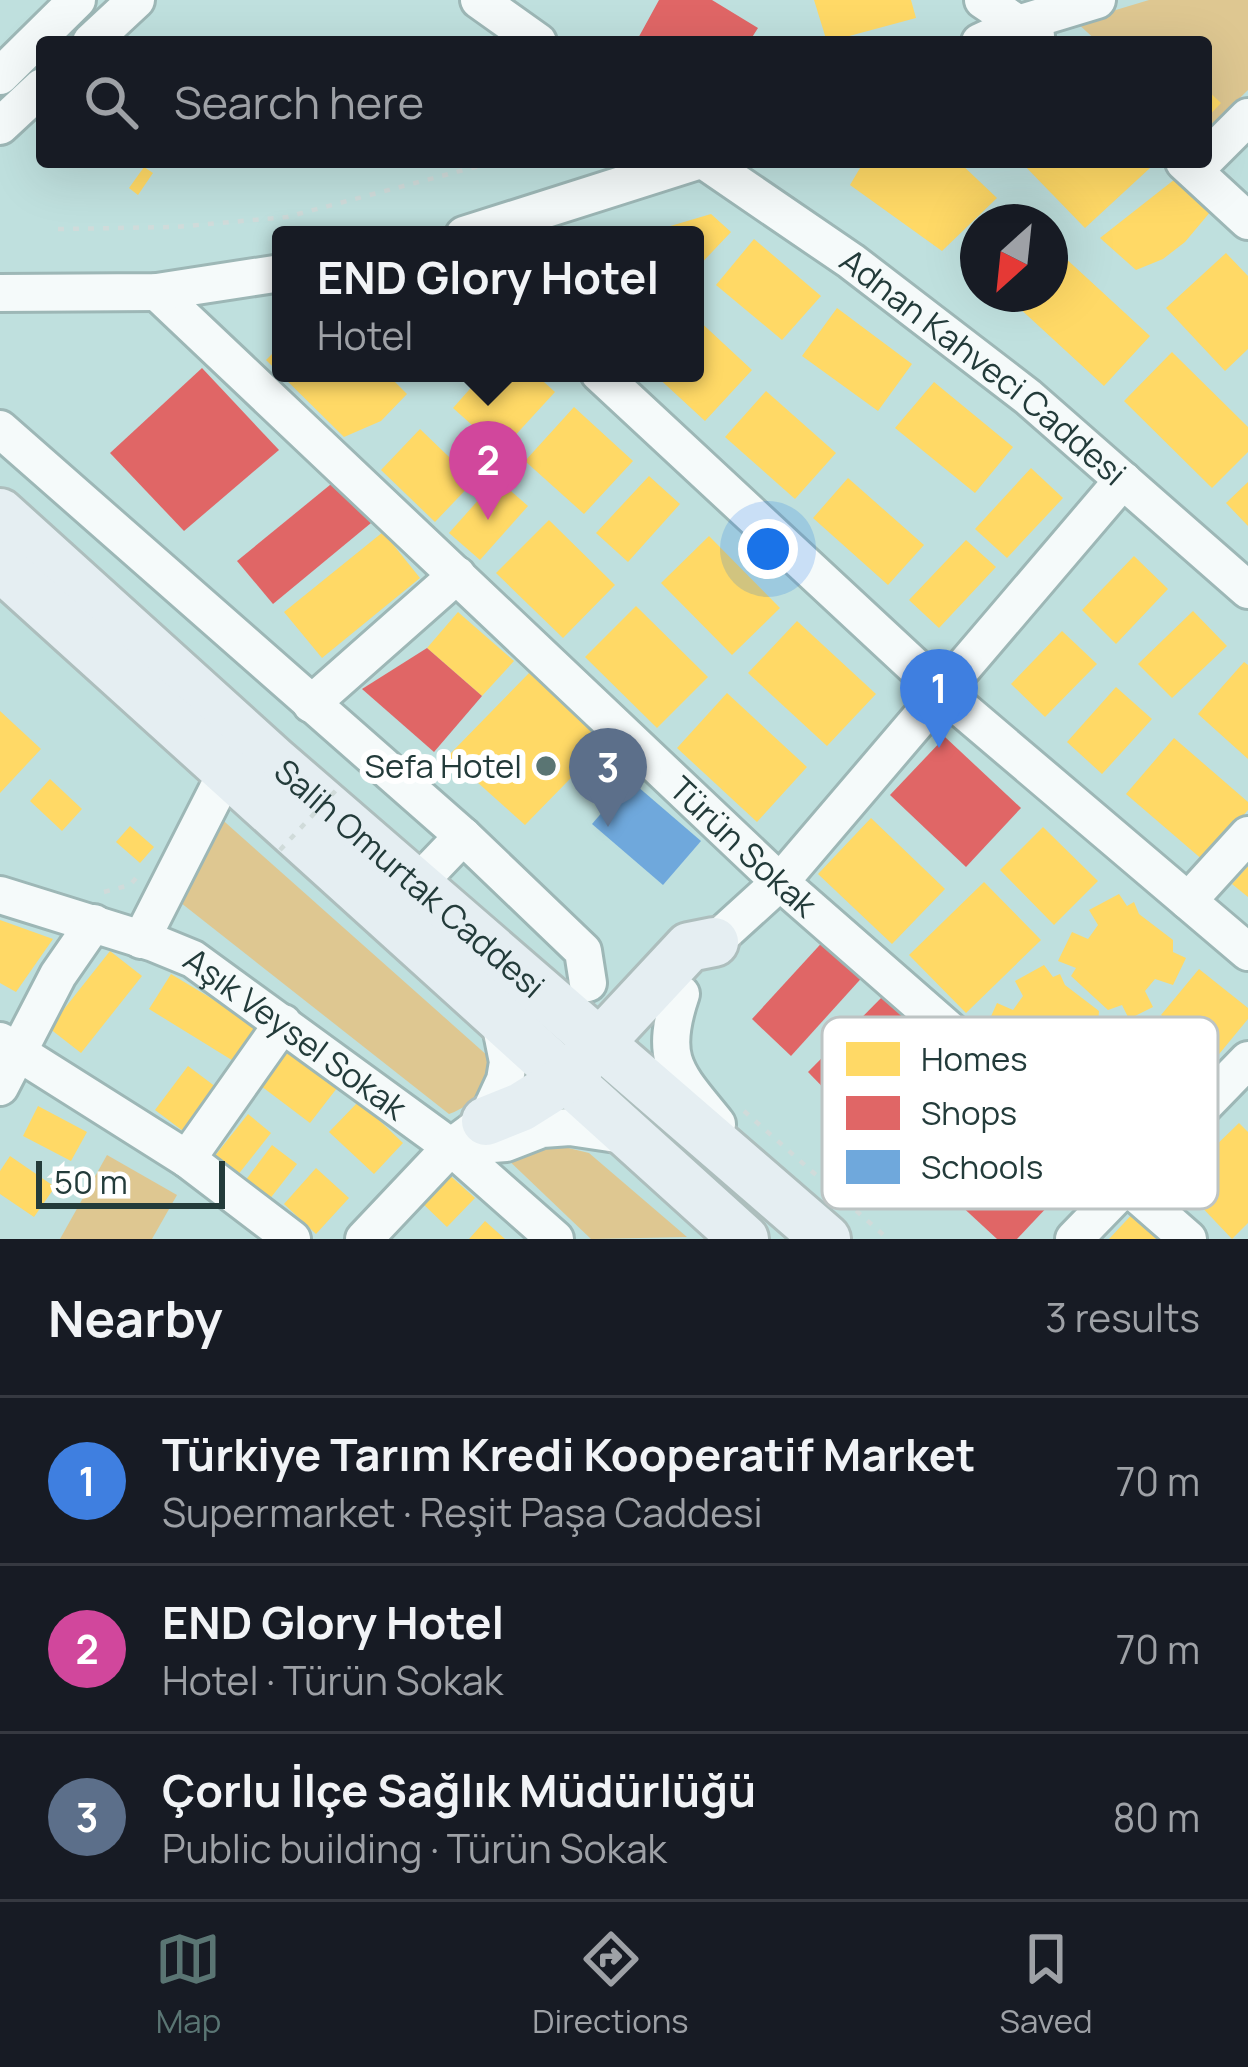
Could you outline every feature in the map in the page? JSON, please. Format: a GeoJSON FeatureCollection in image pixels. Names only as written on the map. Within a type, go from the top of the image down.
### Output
{"type":"FeatureCollection","features":[{"type":"Feature","properties":{"kind":"main road","name":"Salih Omurtak Caddesi"},"geometry":{"type":"LineString","coordinates":[[0,513],[274,760],[826,1239]]}},
{"type":"Feature","properties":{"kind":"main road","name":"Salih Omurtak Caddesi"},"geometry":{"type":"LineString","coordinates":[[0,566],[744,1239]]}},
{"type":"Feature","properties":{"kind":"main road"},"geometry":{"type":"LineString","coordinates":[[542,1129],[670,986],[689,947],[714,942]]}},
{"type":"Feature","properties":{"kind":"main road"},"geometry":{"type":"LineString","coordinates":[[468,1134],[521,1107],[576,1087]]}},
{"type":"Feature","properties":{"kind":"street"},"geometry":{"type":"LineString","coordinates":[[41,36],[77,0]]}},
{"type":"Feature","properties":{"kind":"street"},"geometry":{"type":"LineString","coordinates":[[98,36],[136,0]]}},
{"type":"Feature","properties":{"kind":"street"},"geometry":{"type":"LineString","coordinates":[[478,0],[529,36]]}},
{"type":"Feature","properties":{"kind":"street"},"geometry":{"type":"LineString","coordinates":[[983,0],[1032,33],[1096,0]]}},
{"type":"Feature","properties":{"kind":"street"},"geometry":{"type":"LineString","coordinates":[[0,76],[36,40]]}},
{"type":"Feature","properties":{"kind":"street"},"geometry":{"type":"LineString","coordinates":[[0,126],[36,93]]}},
{"type":"Feature","properties":{"kind":"street"},"geometry":{"type":"LineString","coordinates":[[1212,149],[1248,117]]}},
{"type":"Feature","properties":{"kind":"street"},"geometry":{"type":"LineString","coordinates":[[492,226],[675,168]]}},
{"type":"Feature","properties":{"kind":"street","name":"Adnan Kahveci Caddesi"},"geometry":{"type":"LineString","coordinates":[[715,168],[850,261],[1028,397],[1248,590]]}},
{"type":"Feature","properties":{"kind":"street"},"geometry":{"type":"LineString","coordinates":[[1201,168],[1248,221]]}},
{"type":"Feature","properties":{"kind":"street"},"geometry":{"type":"LineString","coordinates":[[0,293],[157,292],[272,274]]}},
{"type":"Feature","properties":{"kind":"street","name":"Türün Sokak"},"geometry":{"type":"LineString","coordinates":[[157,292],[780,882],[935,1017]]}},
{"type":"Feature","properties":{"kind":"street"},"geometry":{"type":"LineString","coordinates":[[609,382],[941,691],[1248,952]]}},
{"type":"Feature","properties":{"kind":"street"},"geometry":{"type":"LineString","coordinates":[[0,429],[463,836],[583,951],[588,983]]}},
{"type":"Feature","properties":{"kind":"street"},"geometry":{"type":"LineString","coordinates":[[714,942],[780,882],[1123,480]]}},
{"type":"Feature","properties":{"kind":"street"},"geometry":{"type":"LineString","coordinates":[[310,704],[457,575]]}},
{"type":"Feature","properties":{"kind":"street"},"geometry":{"type":"LineString","coordinates":[[141,940],[227,771]]}},
{"type":"Feature","properties":{"kind":"street"},"geometry":{"type":"LineString","coordinates":[[1188,901],[1248,835]]}},
{"type":"Feature","properties":{"kind":"street"},"geometry":{"type":"LineString","coordinates":[[418,884],[463,836]]}},
{"type":"Feature","properties":{"kind":"street","name":"Aşık Veysel Sokak"},"geometry":{"type":"LineString","coordinates":[[0,895],[93,908],[141,940],[193,959],[283,1023],[468,1134],[555,1239]]}},
{"type":"Feature","properties":{"kind":"street"},"geometry":{"type":"LineString","coordinates":[[0,1087],[9,1047],[58,975],[93,908]]}},
{"type":"Feature","properties":{"kind":"street"},"geometry":{"type":"LineString","coordinates":[[510,962],[558,971],[588,983],[628,989],[670,986],[673,1069],[767,1188]]}},
{"type":"Feature","properties":{"kind":"street"},"geometry":{"type":"LineString","coordinates":[[364,1239],[468,1134],[505,1080],[508,1062],[499,1017]]}},
{"type":"Feature","properties":{"kind":"street"},"geometry":{"type":"LineString","coordinates":[[187,1159],[283,1023]]}},
{"type":"Feature","properties":{"kind":"street"},"geometry":{"type":"LineString","coordinates":[[9,1047],[187,1159],[292,1239]]}},
{"type":"Feature","properties":{"kind":"street"},"geometry":{"type":"LineString","coordinates":[[1218,1091],[1248,1060]]}},
{"type":"Feature","properties":{"kind":"street"},"geometry":{"type":"LineString","coordinates":[[468,1134],[506,1143],[542,1129],[570,1127],[630,1136]]}},
{"type":"Feature","properties":{"kind":"street"},"geometry":{"type":"LineString","coordinates":[[1074,1239],[1103,1209]]}},
{"type":"Feature","properties":{"kind":"street","name":"Türün Sokak"},"geometry":{"type":"LineString","coordinates":[[1154,1209],[1188,1239]]}},
{"type":"Feature","properties":{"kind":"path"},"geometry":{"type":"LineString","coordinates":[[58,229],[175,227],[287,217],[471,168]]}},
{"type":"Feature","properties":{"kind":"path"},"geometry":{"type":"LineString","coordinates":[[280,850],[341,785]]}},
{"type":"Feature","properties":{"kind":"path"},"geometry":{"type":"LineString","coordinates":[[93,908],[130,885],[143,870]]}},
{"type":"Feature","properties":{"kind":"path"},"geometry":{"type":"LineString","coordinates":[[735,1102],[822,1180]]}},
{"type":"Feature","properties":{"kind":"path"},"geometry":{"type":"LineString","coordinates":[[854,1209],[888,1239]]}},
{"type":"Feature","properties":{"kind":"shaded area"},"geometry":{"type":"Polygon","coordinates":[[[1149,0],[1248,0],[1248,90],[1212,125],[1212,36],[1091,36],[1076,22],[1149,0]]]}},
{"type":"Feature","properties":{"kind":"shaded area"},"geometry":{"type":"Polygon","coordinates":[[[217,815],[489,1057],[484,1085],[474,1099],[449,1114],[176,899],[217,815]]]}},
{"type":"Feature","properties":{"kind":"shaded area"},"geometry":{"type":"Polygon","coordinates":[[[548,1143],[589,1153],[687,1237],[591,1239],[504,1156],[548,1143]]]}},
{"type":"Feature","properties":{"kind":"shaded area"},"geometry":{"type":"Polygon","coordinates":[[[107,1155],[177,1195],[152,1239],[60,1239],[107,1155]]]}},
{"type":"Feature","properties":{"kind":"building: Homes"},"geometry":{"type":"Polygon","coordinates":[[[814,0],[911,0],[916,18],[849,36],[825,36],[814,0]]]}},
{"type":"Feature","properties":{"kind":"building: Homes"},"geometry":{"type":"Polygon","coordinates":[[[143,168],[153,173],[138,195],[129,188],[143,168]]]}},
{"type":"Feature","properties":{"kind":"building: Homes"},"geometry":{"type":"Polygon","coordinates":[[[860,168],[965,168],[997,198],[991,204],[960,204],[960,234],[942,251],[850,185],[860,168]]]}},
{"type":"Feature","properties":{"kind":"building: Homes"},"geometry":{"type":"Polygon","coordinates":[[[1027,168],[1150,168],[1085,228],[1068,210],[1068,204],[1062,204],[1027,168]]]}},
{"type":"Feature","properties":{"kind":"building: Homes"},"geometry":{"type":"Polygon","coordinates":[[[1184,172],[1216,205],[1185,242],[1163,259],[1136,270],[1100,238],[1184,172]]]}},
{"type":"Feature","properties":{"kind":"building: Homes"},"geometry":{"type":"Polygon","coordinates":[[[711,214],[731,232],[704,260],[704,226],[670,226],[711,214]]]}},
{"type":"Feature","properties":{"kind":"building: Homes"},"geometry":{"type":"Polygon","coordinates":[[[754,239],[821,296],[782,340],[716,285],[754,239]]]}},
{"type":"Feature","properties":{"kind":"building: Homes"},"geometry":{"type":"Polygon","coordinates":[[[1226,253],[1248,276],[1248,349],[1225,371],[1166,308],[1226,253]]]}},
{"type":"Feature","properties":{"kind":"building: Homes"},"geometry":{"type":"Polygon","coordinates":[[[1068,261],[1150,336],[1104,386],[1024,312],[1068,312],[1068,261]]]}},
{"type":"Feature","properties":{"kind":"building: Homes"},"geometry":{"type":"Polygon","coordinates":[[[837,308],[912,364],[878,411],[802,356],[837,308]]]}},
{"type":"Feature","properties":{"kind":"building: Homes"},"geometry":{"type":"Polygon","coordinates":[[[704,325],[752,370],[705,421],[663,382],[704,382],[704,325]]]}},
{"type":"Feature","properties":{"kind":"building: Homes"},"geometry":{"type":"Polygon","coordinates":[[[1172,352],[1248,427],[1248,452],[1212,488],[1124,401],[1172,352]]]}},
{"type":"Feature","properties":{"kind":"building: Homes"},"geometry":{"type":"Polygon","coordinates":[[[288,382],[395,382],[407,394],[381,421],[344,437],[288,382]]]}},
{"type":"Feature","properties":{"kind":"building: Homes"},"geometry":{"type":"Polygon","coordinates":[[[476,382],[544,382],[555,392],[501,451],[453,408],[476,382]]]}},
{"type":"Feature","properties":{"kind":"building: Homes"},"geometry":{"type":"Polygon","coordinates":[[[934,382],[1013,447],[975,493],[895,428],[934,382]]]}},
{"type":"Feature","properties":{"kind":"building: Homes"},"geometry":{"type":"Polygon","coordinates":[[[766,391],[836,453],[795,499],[725,437],[766,391]]]}},
{"type":"Feature","properties":{"kind":"building: Homes"},"geometry":{"type":"Polygon","coordinates":[[[574,407],[633,461],[584,514],[525,461],[574,407]]]}},
{"type":"Feature","properties":{"kind":"building: Homes"},"geometry":{"type":"Polygon","coordinates":[[[420,429],[474,481],[435,522],[381,470],[420,429]]]}},
{"type":"Feature","properties":{"kind":"building: Homes"},"geometry":{"type":"Polygon","coordinates":[[[1031,468],[1063,498],[1007,558],[975,529],[1031,468]]]}},
{"type":"Feature","properties":{"kind":"building: Homes"},"geometry":{"type":"Polygon","coordinates":[[[649,476],[680,504],[628,562],[596,533],[649,476]]]}},
{"type":"Feature","properties":{"kind":"building: Homes"},"geometry":{"type":"Polygon","coordinates":[[[848,478],[924,545],[888,585],[813,518],[848,478]]]}},
{"type":"Feature","properties":{"kind":"building: Homes"},"geometry":{"type":"Polygon","coordinates":[[[497,479],[528,506],[480,560],[449,533],[497,479]]]}},
{"type":"Feature","properties":{"kind":"building: Homes"},"geometry":{"type":"Polygon","coordinates":[[[1248,482],[1248,526],[1226,503],[1248,482]]]}},
{"type":"Feature","properties":{"kind":"building: Homes"},"geometry":{"type":"Polygon","coordinates":[[[549,520],[615,585],[563,638],[496,573],[549,520]]]}},
{"type":"Feature","properties":{"kind":"building: Homes"},"geometry":{"type":"Polygon","coordinates":[[[383,532],[420,578],[322,658],[284,612],[383,532]]]}},
{"type":"Feature","properties":{"kind":"building: Homes"},"geometry":{"type":"Polygon","coordinates":[[[709,536],[780,608],[732,655],[661,583],[709,536]]]}},
{"type":"Feature","properties":{"kind":"building: Homes"},"geometry":{"type":"Polygon","coordinates":[[[966,540],[996,567],[939,628],[909,600],[966,540]]]}},
{"type":"Feature","properties":{"kind":"building: Homes"},"geometry":{"type":"Polygon","coordinates":[[[1134,556],[1168,589],[1116,644],[1082,610],[1134,556]]]}},
{"type":"Feature","properties":{"kind":"building: Homes"},"geometry":{"type":"Polygon","coordinates":[[[636,606],[708,677],[657,728],[585,657],[636,606]]]}},
{"type":"Feature","properties":{"kind":"building: Homes"},"geometry":{"type":"Polygon","coordinates":[[[1193,611],[1227,646],[1172,698],[1138,664],[1193,611]]]}},
{"type":"Feature","properties":{"kind":"building: Homes"},"geometry":{"type":"Polygon","coordinates":[[[458,612],[514,661],[482,696],[427,648],[458,612]]]}},
{"type":"Feature","properties":{"kind":"building: Homes"},"geometry":{"type":"Polygon","coordinates":[[[797,621],[876,694],[827,746],[748,673],[797,621]]]}},
{"type":"Feature","properties":{"kind":"building: Homes"},"geometry":{"type":"Polygon","coordinates":[[[1062,631],[1097,664],[1045,717],[1011,684],[1062,631]]]}},
{"type":"Feature","properties":{"kind":"building: Homes"},"geometry":{"type":"Polygon","coordinates":[[[1244,662],[1248,665],[1248,759],[1198,714],[1244,662]]]}},
{"type":"Feature","properties":{"kind":"building: Homes"},"geometry":{"type":"Polygon","coordinates":[[[531,671],[608,740],[525,825],[448,756],[531,671]]]}},
{"type":"Feature","properties":{"kind":"building: Homes"},"geometry":{"type":"Polygon","coordinates":[[[1116,687],[1152,719],[1102,774],[1067,742],[1116,687]]]}},
{"type":"Feature","properties":{"kind":"building: Homes"},"geometry":{"type":"Polygon","coordinates":[[[727,693],[807,767],[757,822],[677,748],[727,693]]]}},
{"type":"Feature","properties":{"kind":"building: Homes"},"geometry":{"type":"Polygon","coordinates":[[[0,711],[41,749],[0,793],[0,711]]]}},
{"type":"Feature","properties":{"kind":"building: Homes"},"geometry":{"type":"Polygon","coordinates":[[[1174,738],[1248,802],[1248,810],[1204,861],[1126,794],[1174,738]]]}},
{"type":"Feature","properties":{"kind":"building: Homes"},"geometry":{"type":"Polygon","coordinates":[[[50,779],[82,809],[62,831],[30,801],[50,779]]]}},
{"type":"Feature","properties":{"kind":"building: Homes"},"geometry":{"type":"Polygon","coordinates":[[[871,818],[945,889],[892,944],[818,874],[871,818]]]}},
{"type":"Feature","properties":{"kind":"building: Homes"},"geometry":{"type":"Polygon","coordinates":[[[130,826],[154,847],[140,863],[116,842],[130,826]]]}},
{"type":"Feature","properties":{"kind":"building: Homes"},"geometry":{"type":"Polygon","coordinates":[[[1043,827],[1098,881],[1054,925],[1000,870],[1043,827]]]}},
{"type":"Feature","properties":{"kind":"building: Homes"},"geometry":{"type":"Polygon","coordinates":[[[1248,866],[1248,897],[1232,884],[1248,866]]]}},
{"type":"Feature","properties":{"kind":"building: Homes"},"geometry":{"type":"Polygon","coordinates":[[[984,882],[1041,940],[966,1013],[909,955],[984,882]]]}},
{"type":"Feature","properties":{"kind":"building: Homes"},"geometry":{"type":"Polygon","coordinates":[[[1119,894],[1127,906],[1134,902],[1139,914],[1173,940],[1173,952],[1186,958],[1173,985],[1155,979],[1145,991],[1153,1007],[1133,1017],[1128,1017],[1122,1005],[1108,1010],[1071,976],[1076,968],[1058,961],[1072,932],[1088,939],[1098,925],[1089,910],[1119,894]]]}},
{"type":"Feature","properties":{"kind":"building: Homes"},"geometry":{"type":"Polygon","coordinates":[[[0,920],[53,939],[16,992],[0,983],[0,920]]]}},
{"type":"Feature","properties":{"kind":"building: Homes"},"geometry":{"type":"Polygon","coordinates":[[[110,951],[142,976],[81,1053],[49,1028],[110,951]]]}},
{"type":"Feature","properties":{"kind":"building: Homes"},"geometry":{"type":"Polygon","coordinates":[[[1044,965],[1099,1011],[1098,1017],[991,1017],[997,1003],[1013,1010],[1023,996],[1015,981],[1044,965]]]}},
{"type":"Feature","properties":{"kind":"building: Homes"},"geometry":{"type":"Polygon","coordinates":[[[1199,969],[1248,1008],[1248,1019],[1218,1055],[1218,1017],[1161,1015],[1199,969]]]}},
{"type":"Feature","properties":{"kind":"building: Homes"},"geometry":{"type":"Polygon","coordinates":[[[171,974],[257,1026],[235,1062],[149,1009],[171,974]]]}},
{"type":"Feature","properties":{"kind":"building: Homes"},"geometry":{"type":"Polygon","coordinates":[[[294,1041],[344,1079],[310,1123],[261,1086],[294,1041]]]}},
{"type":"Feature","properties":{"kind":"building: Homes"},"geometry":{"type":"Polygon","coordinates":[[[188,1066],[220,1090],[187,1134],[155,1110],[188,1066]]]}},
{"type":"Feature","properties":{"kind":"building: Homes"},"geometry":{"type":"Polygon","coordinates":[[[359,1101],[403,1143],[374,1174],[329,1132],[359,1101]]]}},
{"type":"Feature","properties":{"kind":"building: Homes"},"geometry":{"type":"Polygon","coordinates":[[[38,1106],[87,1132],[71,1161],[23,1136],[38,1106]]]}},
{"type":"Feature","properties":{"kind":"building: Homes"},"geometry":{"type":"Polygon","coordinates":[[[248,1114],[271,1133],[237,1176],[214,1157],[248,1114]]]}},
{"type":"Feature","properties":{"kind":"building: Homes"},"geometry":{"type":"Polygon","coordinates":[[[1239,1123],[1248,1132],[1248,1223],[1232,1239],[1204,1209],[1218,1209],[1218,1143],[1239,1123]]]}},
{"type":"Feature","properties":{"kind":"building: Homes"},"geometry":{"type":"Polygon","coordinates":[[[272,1145],[297,1164],[269,1200],[245,1181],[272,1145]]]}},
{"type":"Feature","properties":{"kind":"building: Homes"},"geometry":{"type":"Polygon","coordinates":[[[10,1156],[55,1187],[34,1217],[0,1194],[0,1171],[10,1156]]]}},
{"type":"Feature","properties":{"kind":"building: Homes"},"geometry":{"type":"Polygon","coordinates":[[[316,1168],[349,1198],[316,1234],[284,1204],[316,1168]]]}},
{"type":"Feature","properties":{"kind":"building: Homes"},"geometry":{"type":"Polygon","coordinates":[[[446,1172],[475,1198],[447,1227],[419,1200],[446,1172]]]}},
{"type":"Feature","properties":{"kind":"building: Homes"},"geometry":{"type":"Polygon","coordinates":[[[1137,1209],[1169,1239],[1109,1239],[1137,1209]]]}},
{"type":"Feature","properties":{"kind":"building: Homes"},"geometry":{"type":"Polygon","coordinates":[[[485,1221],[505,1239],[469,1239],[485,1221]]]}},
{"type":"Feature","properties":{"kind":"building: Shops"},"geometry":{"type":"Polygon","coordinates":[[[659,0],[712,0],[758,28],[753,36],[639,36],[659,0]]]}},
{"type":"Feature","properties":{"kind":"building: Shops"},"geometry":{"type":"Polygon","coordinates":[[[202,368],[279,450],[184,531],[110,453],[202,368]]]}},
{"type":"Feature","properties":{"kind":"building: Shops"},"geometry":{"type":"Polygon","coordinates":[[[336,480],[371,523],[273,604],[237,561],[336,480]]]}},
{"type":"Feature","properties":{"kind":"building: Shops"},"geometry":{"type":"Polygon","coordinates":[[[427,648],[482,696],[434,752],[362,689],[427,648]]]}},
{"type":"Feature","properties":{"kind":"building: Shops"},"geometry":{"type":"Polygon","coordinates":[[[945,737],[1021,808],[966,867],[890,795],[945,737]]]}},
{"type":"Feature","properties":{"kind":"building: Shops"},"geometry":{"type":"Polygon","coordinates":[[[828,936],[867,972],[791,1056],[752,1019],[828,936]]]}},
{"type":"Feature","properties":{"kind":"building: Shops"},"geometry":{"type":"Polygon","coordinates":[[[885,994],[909,1017],[862,1017],[885,994]]]}},
{"type":"Feature","properties":{"kind":"building: Shops"},"geometry":{"type":"Polygon","coordinates":[[[822,1058],[822,1086],[808,1072],[822,1058]]]}},
{"type":"Feature","properties":{"kind":"building: Shops"},"geometry":{"type":"Polygon","coordinates":[[[965,1209],[1045,1209],[1017,1239],[997,1239],[965,1209]]]}},
{"type":"Feature","properties":{"kind":"building: Schools"},"geometry":{"type":"Polygon","coordinates":[[[630,780],[701,841],[663,885],[592,824],[630,780]]]}},
{"type":"Feature","properties":{"kind":"place","name":"END Glory Hotel"},"geometry":{"type":"Point","coordinates":[488,520]}},
{"type":"Feature","properties":{"kind":"place","name":"Türkiye Tarım Kredi Kooperatif Market"},"geometry":{"type":"Point","coordinates":[939,748]}},
{"type":"Feature","properties":{"kind":"place","name":"Sefa Hotel"},"geometry":{"type":"Point","coordinates":[546,766]}},
{"type":"Feature","properties":{"kind":"place","name":"Çorlu İlçe Sağlık Müdürlüğü"},"geometry":{"type":"Point","coordinates":[608,827]}}]}
